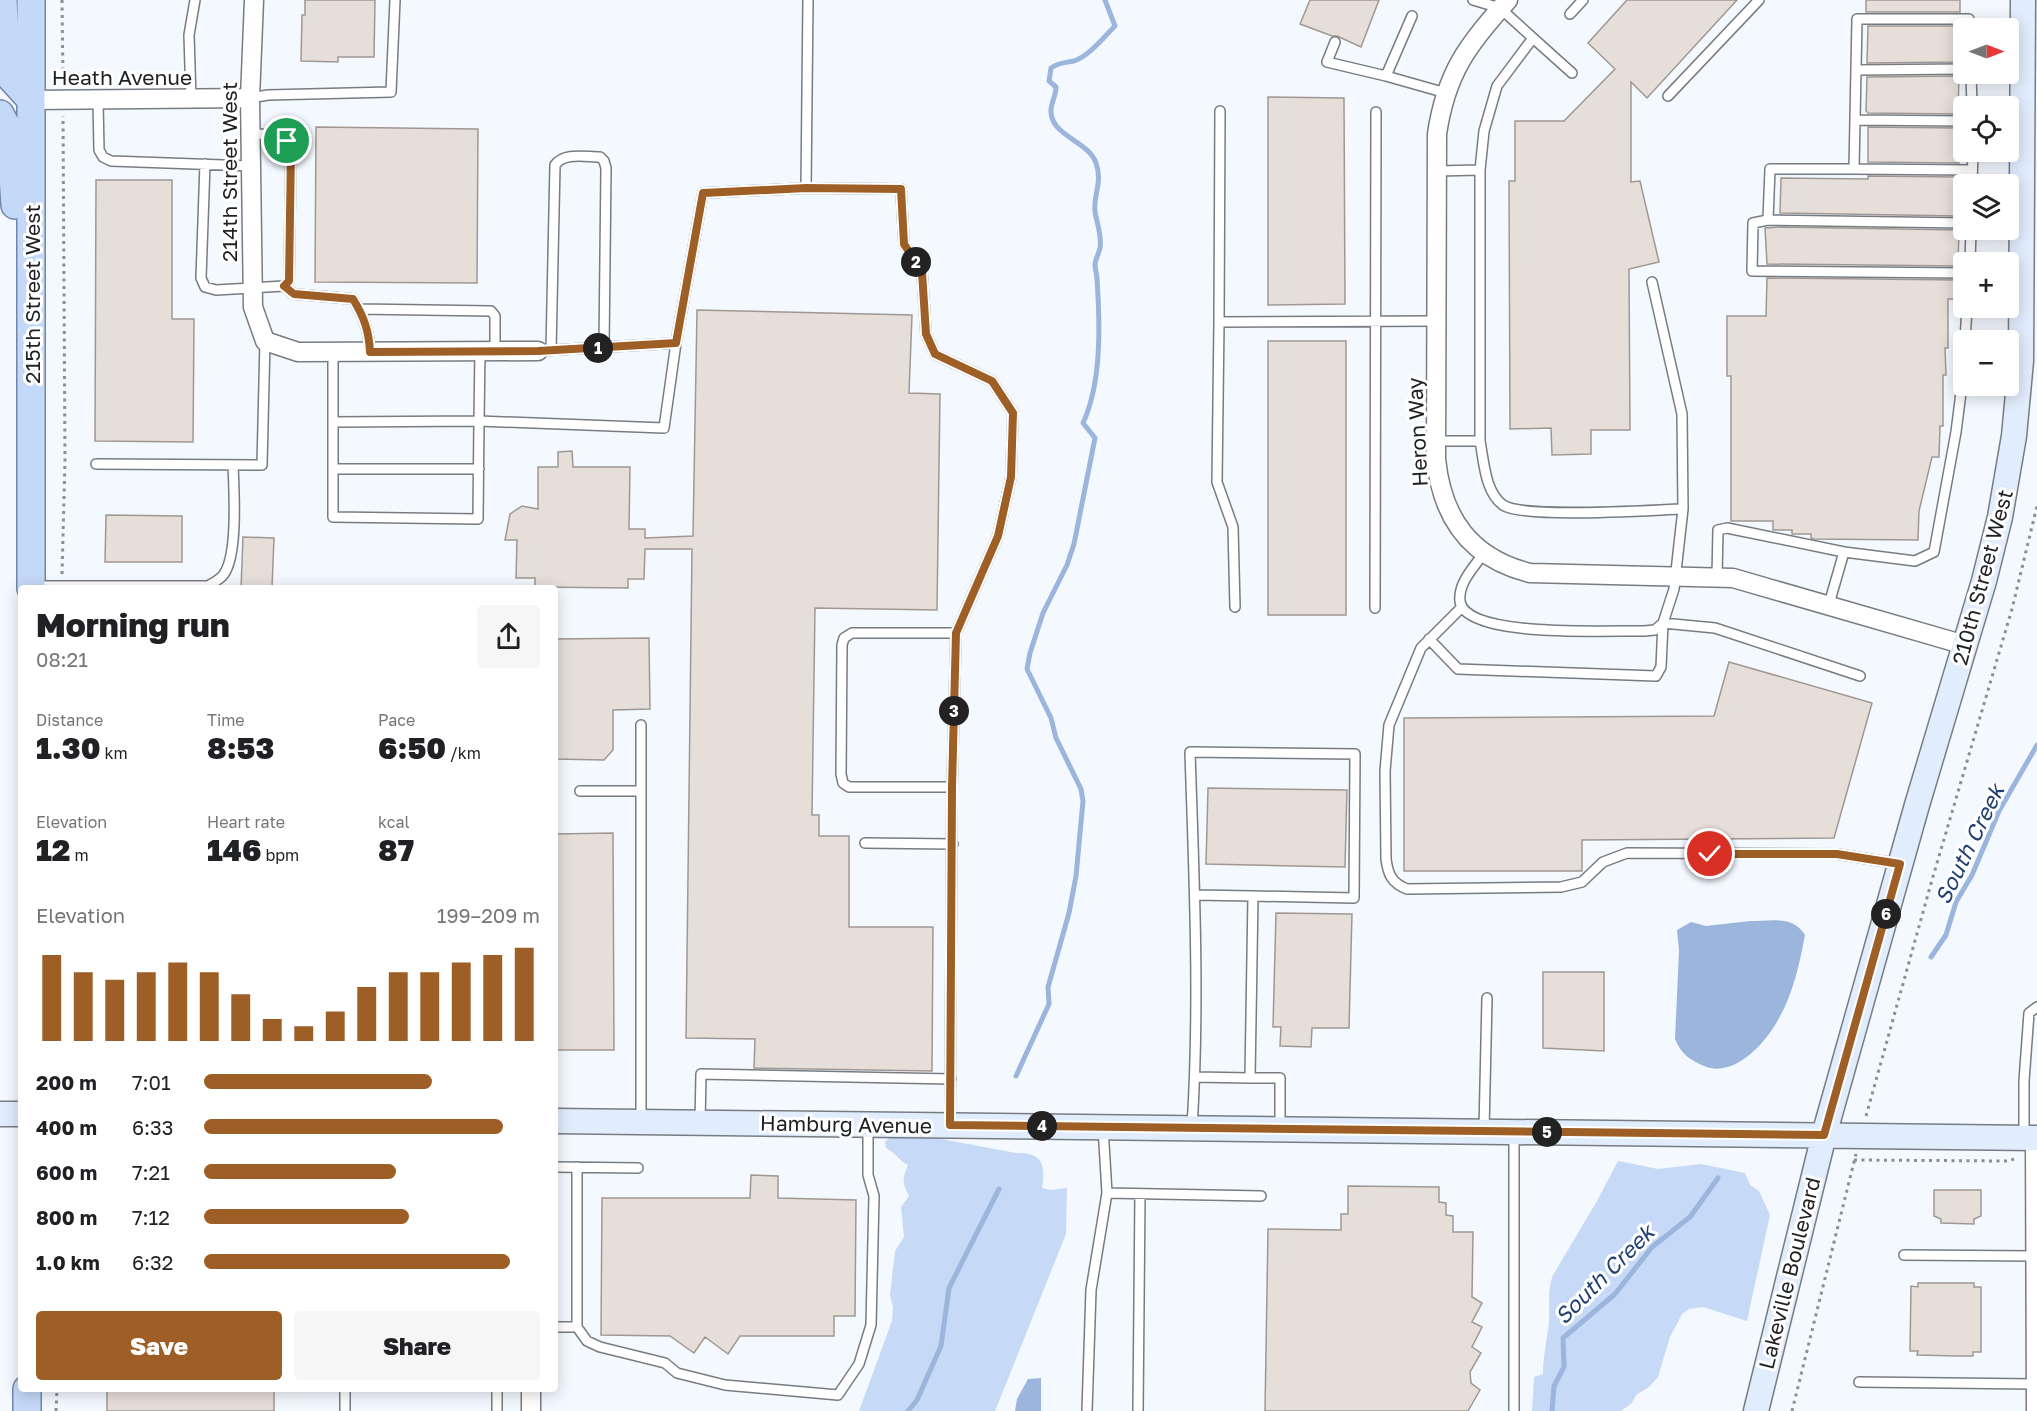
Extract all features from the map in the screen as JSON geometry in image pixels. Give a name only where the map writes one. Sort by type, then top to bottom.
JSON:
[{"type":"main road","points":[[3,0],[5,46],[10,77],[32,100]]},
{"type":"main road","name":"215th Street West","points":[[31,0],[31,585]]},
{"type":"main road","points":[[0,114],[10,133],[18,267],[32,321]]},
{"type":"main road","points":[[27,1392],[27,1411]]},
{"type":"street","name":"214th Street West","points":[[254,0],[250,98],[253,307],[265,341]]},
{"type":"street","name":"210th Street West","points":[[2017,96],[2023,0]]},
{"type":"street","name":"Heron Way","points":[[1504,4],[1466,49],[1446,93],[1437,134],[1436,441],[1438,482],[1445,504],[1462,533],[1484,553],[1508,566],[1541,575],[1675,575],[1716,576],[1747,580],[1965,645]]},
{"type":"street","name":"Heath Avenue","points":[[32,100],[250,98]]},
{"type":"street","name":"210th Street West","points":[[1824,1135],[1900,864],[1993,550],[2008,474],[2016,417],[2022,334],[2016,162]]},
{"type":"street","points":[[265,341],[298,352],[544,351]]},
{"type":"street","points":[[0,1114],[18,1114]]},
{"type":"street","name":"Hamburg Avenue","points":[[558,1121],[2032,1138]]},
{"type":"street","name":"Lakeville Boulevard","points":[[1756,1411],[1824,1135]]},
{"type":"street","points":[[2032,1138],[2036,1256],[2036,1411]]},
{"type":"street","points":[[531,1392],[531,1411]]},
{"type":"lane","points":[[191,99],[189,35],[195,0]]},
{"type":"lane","points":[[250,98],[268,95],[391,92],[395,0]]},
{"type":"lane","points":[[806,188],[808,0]]},
{"type":"lane","points":[[1473,0],[1504,4],[1533,38],[1572,74]]},
{"type":"lane","points":[[1570,14],[1583,0]]},
{"type":"lane","points":[[1668,96],[1759,0]]},
{"type":"lane","points":[[1386,76],[1412,16]]},
{"type":"lane","points":[[1854,169],[1857,19],[1953,19]]},
{"type":"lane","points":[[1533,38],[1497,86],[1484,131],[1480,170],[1480,441],[1486,475],[1495,497],[1505,506],[1532,513],[1683,509]]},
{"type":"lane","points":[[1335,42],[1327,62],[1446,93]]},
{"type":"lane","points":[[1856,70],[1953,69]]},
{"type":"lane","points":[[98,100],[99,150],[103,157],[111,161],[251,166]]},
{"type":"lane","points":[[1220,111],[1218,482],[1233,527],[1235,607]]},
{"type":"lane","points":[[1375,608],[1376,112]]},
{"type":"lane","points":[[1855,120],[1953,121]]},
{"type":"lane","points":[[205,164],[201,278],[205,287],[216,290],[284,286],[289,281],[291,151],[287,141],[280,136],[250,134]]},
{"type":"lane","points":[[604,347],[606,168],[600,157],[567,157],[559,159],[555,165],[544,351],[676,343]]},
{"type":"lane","points":[[1972,162],[1972,174]]},
{"type":"lane","points":[[1768,220],[1770,169],[1972,170]]},
{"type":"lane","points":[[1436,171],[1480,170]]},
{"type":"lane","points":[[333,422],[479,421],[664,428],[676,343],[703,193],[806,188],[901,189],[904,244],[922,272],[926,334],[935,354],[992,381],[1013,413],[1011,477],[998,536],[956,633],[952,787],[950,1125]]},
{"type":"lane","points":[[1953,223],[1768,220],[1753,223],[1752,271],[1953,273]]},
{"type":"lane","points":[[1429,639],[1458,669],[1656,676],[1661,667],[1663,623],[1671,602],[1683,509],[1682,414],[1652,282]]},
{"type":"lane","points":[[284,286],[294,294],[353,299],[369,333],[370,352]]},
{"type":"lane","points":[[333,352],[333,517],[478,519],[479,421],[495,316],[491,311],[359,309]]},
{"type":"lane","points":[[1219,322],[1436,321]]},
{"type":"lane","points":[[96,464],[262,465],[265,341]]},
{"type":"lane","points":[[1716,576],[1718,530],[1727,528],[1844,552],[1916,561],[1934,552],[1961,396]]},
{"type":"lane","points":[[1436,441],[1480,441]]},
{"type":"lane","points":[[209,585],[224,574],[231,551],[236,510],[233,465]]},
{"type":"lane","points":[[333,469],[479,470]]},
{"type":"lane","points":[[1829,604],[1844,552]]},
{"type":"lane","points":[[1484,553],[1461,586],[1462,608],[1468,614],[1493,624],[1520,629],[1644,631],[1655,630],[1663,623],[1714,628],[1860,676]]},
{"type":"lane","points":[[1462,608],[1421,648],[1389,725],[1385,771],[1386,859],[1388,873],[1396,885],[1407,889],[1561,886],[1582,882],[1603,862],[1627,853],[1837,854],[1900,864]]},
{"type":"lane","points":[[952,787],[849,787],[843,783],[841,774],[842,645],[844,638],[852,633],[956,633]]},
{"type":"lane","points":[[641,725],[641,1122]]},
{"type":"lane","points":[[1192,1127],[1195,1077],[1195,895],[1190,753],[1355,754],[1354,898],[1195,895]]},
{"type":"lane","points":[[580,791],[641,791]]},
{"type":"lane","points":[[865,843],[952,844]]},
{"type":"lane","points":[[1250,1078],[1253,896]]},
{"type":"lane","points":[[1484,1130],[1487,998]]},
{"type":"lane","points":[[2032,1138],[2024,1081],[2029,1013],[2037,1007]]},
{"type":"lane","points":[[700,1123],[701,1074],[951,1079]]},
{"type":"lane","points":[[1195,1077],[1280,1078],[1280,1128]]},
{"type":"lane","points":[[577,1167],[577,1327],[587,1341],[600,1347],[665,1363],[677,1373],[725,1385],[838,1395],[859,1364],[871,1325],[874,1196],[868,1175],[868,1125]]},
{"type":"lane","points":[[1087,1411],[1091,1290],[1107,1193],[1103,1126]]},
{"type":"lane","points":[[1514,1131],[1514,1411]]},
{"type":"lane","points":[[558,1167],[638,1168]]},
{"type":"lane","points":[[1107,1193],[1261,1196]]},
{"type":"lane","points":[[1138,1411],[1140,1194]]},
{"type":"lane","points":[[1904,1255],[2036,1256]]},
{"type":"lane","points":[[558,1327],[577,1327]]},
{"type":"lane","points":[[1859,1382],[2036,1384]]},
{"type":"lane","points":[[345,1392],[345,1411]]},
{"type":"lane","points":[[497,1392],[497,1411]]},
{"type":"path","points":[[61,585],[65,461],[62,0]]},
{"type":"path","points":[[1792,1411],[1854,1160],[1929,891],[2012,609],[2037,506]]},
{"type":"path","points":[[1854,1160],[2008,1161]]},
{"type":"path","points":[[56,1411],[57,1392]]},
{"type":"shaded area","points":[[1781,920],[1794,924],[1805,935],[1792,988],[1774,1027],[1748,1056],[1727,1067],[1715,1069],[1704,1066],[1686,1056],[1675,1039],[1679,951],[1677,930],[1691,922],[1706,926]]},
{"type":"shaded area","points":[[890,1137],[936,1138],[1032,1155],[1037,1157],[1042,1166],[1042,1188],[1051,1190],[1067,1188],[1066,1234],[995,1411],[859,1411],[892,1321],[893,1307],[890,1295],[895,1251],[904,1237],[901,1207],[909,1196],[904,1181],[908,1165],[886,1148],[885,1142]]},
{"type":"shaded area","points":[[1618,1161],[1658,1169],[1701,1164],[1745,1173],[1750,1185],[1759,1191],[1770,1215],[1747,1321],[1703,1307],[1689,1309],[1682,1314],[1670,1337],[1658,1377],[1621,1411],[1532,1411],[1534,1377],[1543,1374],[1549,1322],[1549,1292],[1553,1275]]},
{"type":"shaded area","points":[[1041,1378],[1041,1411],[1015,1411],[1017,1399],[1028,1379]]},
{"type":"building","points":[[305,0],[375,0],[374,57],[338,57],[338,62],[301,61],[302,15],[305,15]]},
{"type":"building","points":[[1310,0],[1379,0],[1361,47],[1337,36],[1300,24]]},
{"type":"building","points":[[1627,0],[1737,0],[1647,98],[1631,82],[1631,182],[1640,181],[1659,262],[1629,269],[1630,430],[1591,430],[1591,454],[1552,455],[1551,428],[1510,429],[1509,181],[1515,181],[1515,121],[1564,121],[1615,69],[1588,43]]},
{"type":"building","points":[[1866,0],[1960,0],[1960,12],[1866,12]]},
{"type":"building","points":[[1868,26],[1953,26],[1953,62],[1867,63]]},
{"type":"building","points":[[1953,76],[1953,84],[1959,84],[1958,96],[1953,96],[1953,114],[1868,113],[1866,111],[1867,77]]},
{"type":"building","points":[[1268,97],[1344,98],[1345,304],[1268,305]]},
{"type":"building","points":[[316,127],[478,129],[477,283],[315,282]]},
{"type":"building","points":[[1868,127],[1953,128],[1953,162],[1959,163],[1868,162]]},
{"type":"building","points":[[1868,176],[1953,177],[1953,216],[1780,213],[1781,178],[1868,179]]},
{"type":"building","points":[[96,180],[172,180],[172,319],[194,319],[193,442],[95,441]]},
{"type":"building","points":[[1765,228],[1953,230],[1953,240],[1959,240],[1958,252],[1953,252],[1953,266],[1767,264]]},
{"type":"building","points":[[1767,278],[1953,280],[1953,299],[1948,299],[1948,348],[1945,348],[1946,375],[1943,375],[1943,426],[1940,426],[1939,457],[1932,457],[1919,511],[1918,540],[1814,539],[1811,538],[1811,534],[1792,534],[1792,530],[1773,530],[1773,521],[1731,521],[1731,376],[1727,376],[1727,316],[1766,316]]},
{"type":"building","points":[[697,310],[912,315],[909,393],[940,394],[937,610],[815,608],[812,815],[819,815],[819,836],[849,836],[849,927],[933,927],[932,1071],[754,1068],[755,1039],[686,1038],[692,549],[645,549],[644,579],[628,579],[628,588],[558,587],[558,585],[535,585],[535,578],[516,578],[517,540],[505,540],[510,514],[522,506],[538,509],[538,467],[558,467],[558,452],[572,451],[573,467],[630,467],[629,529],[645,529],[645,538],[693,536]]},
{"type":"building","points":[[1268,341],[1346,341],[1346,615],[1268,615]]},
{"type":"building","points":[[106,515],[182,516],[182,562],[105,562]]},
{"type":"building","points":[[243,537],[274,538],[272,585],[241,585]]},
{"type":"building","points":[[649,638],[650,709],[613,710],[613,750],[604,760],[558,759],[558,639]]},
{"type":"building","points":[[1729,662],[1872,703],[1834,838],[1582,840],[1582,871],[1404,871],[1404,718],[1714,716]]},
{"type":"building","points":[[1208,788],[1347,790],[1345,867],[1206,864]]},
{"type":"building","points":[[613,833],[614,1050],[558,1050],[558,834]]},
{"type":"building","points":[[1276,913],[1352,914],[1349,1028],[1312,1028],[1311,1047],[1280,1046],[1281,1027],[1273,1027]]},
{"type":"building","points":[[1543,972],[1604,972],[1604,1051],[1543,1048]]},
{"type":"building","points":[[751,1175],[778,1176],[778,1198],[856,1200],[855,1316],[834,1316],[834,1336],[740,1336],[728,1354],[705,1337],[694,1353],[670,1336],[601,1335],[602,1198],[750,1198]]},
{"type":"building","points":[[1348,1186],[1439,1187],[1439,1202],[1446,1203],[1446,1215],[1453,1216],[1453,1232],[1473,1232],[1472,1297],[1482,1303],[1472,1322],[1482,1327],[1472,1347],[1481,1353],[1470,1372],[1471,1383],[1480,1390],[1468,1411],[1265,1411],[1268,1229],[1341,1230],[1341,1214],[1348,1214]]},
{"type":"building","points":[[1934,1190],[1981,1190],[1981,1216],[1974,1219],[1974,1224],[1941,1223],[1941,1219],[1934,1216]]},
{"type":"building","points":[[1918,1283],[1974,1283],[1974,1287],[1981,1287],[1981,1352],[1973,1352],[1973,1356],[1957,1356],[1917,1355],[1918,1351],[1910,1351],[1911,1286],[1918,1287]]},
{"type":"building","points":[[107,1392],[274,1392],[274,1411],[107,1411]]},
{"type":"waterway","points":[[1016,1076],[1049,1004],[1048,987],[1069,913],[1076,876],[1083,801],[1081,789],[1056,738],[1051,718],[1027,669],[1043,613],[1067,565],[1074,544],[1095,438],[1083,423],[1094,389],[1099,333],[1095,265],[1100,248],[1100,234],[1095,212],[1098,170],[1092,155],[1056,126],[1051,109],[1056,87],[1049,81],[1051,68],[1080,59],[1115,26],[1105,0]]},
{"type":"waterway","name":"South Creek","points":[[1931,957],[1946,935],[1956,902],[1972,875],[1999,811],[2037,745]]},
{"type":"waterway","name":"South Creek","points":[[1552,1411],[1554,1386],[1564,1367],[1563,1338],[1615,1294],[1652,1247],[1690,1217],[1718,1178]]},
{"type":"waterway","points":[[908,1411],[917,1400],[941,1346],[949,1288],[999,1189]]},
{"type":"route","points":[[287,141],[291,151],[289,281],[284,286],[294,294],[353,299],[364,317],[369,333],[370,352],[538,351],[676,343],[703,193],[806,188],[901,189],[904,244],[922,272],[926,334],[935,354],[992,381],[1013,413],[1011,477],[998,536],[956,633],[952,787],[950,1125],[1824,1135],[1900,864],[1837,854],[1710,854]]}]
